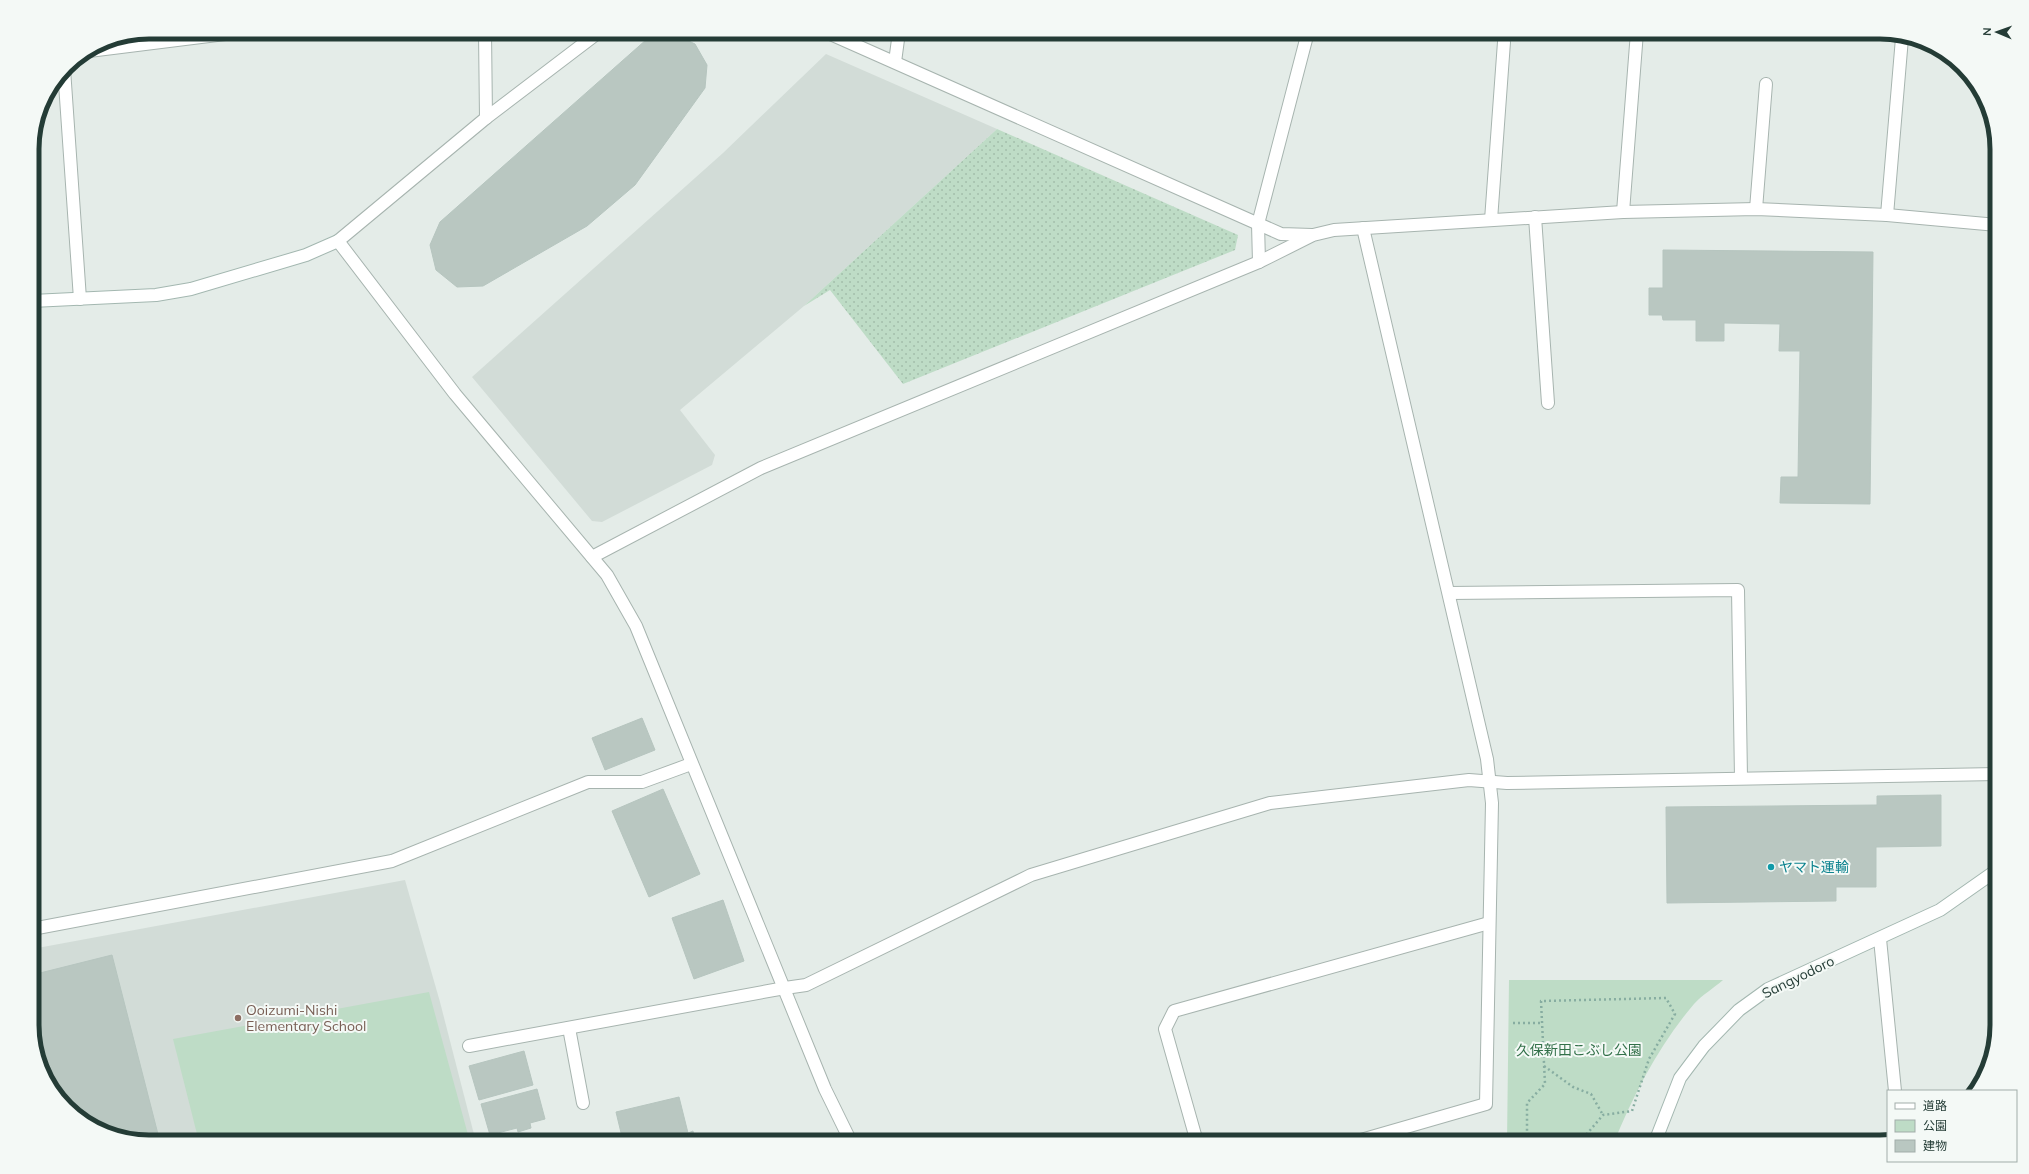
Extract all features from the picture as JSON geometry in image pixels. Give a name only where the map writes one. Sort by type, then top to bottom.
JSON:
[{"type":"street","points":[[101,49],[185,39]]},
{"type":"street","points":[[485,39],[486,118]]},
{"type":"street","points":[[39,301],[156,295],[191,289],[306,255],[338,241],[486,118],[590,39]]},
{"type":"street","points":[[842,39],[1281,234],[1313,235]]},
{"type":"street","points":[[895,62],[898,39]]},
{"type":"street","points":[[1259,262],[1258,224],[1306,39]]},
{"type":"street","points":[[1623,212],[1636,39]]},
{"type":"street","points":[[1887,215],[1902,41]]},
{"type":"street","points":[[1491,220],[1504,42]]},
{"type":"street","points":[[65,78],[80,299]]},
{"type":"street","points":[[1756,209],[1766,84]]},
{"type":"street","points":[[592,557],[761,468],[1259,262],[1313,235],[1334,230],[1623,212],[1756,209],[1887,215],[1990,224]]},
{"type":"street","points":[[1535,217],[1548,403]]},
{"type":"street","points":[[1363,228],[1487,759],[1492,803],[1486,1104],[1378,1135]]},
{"type":"street","points":[[338,241],[455,394],[607,575],[636,626],[825,1089],[848,1135]]},
{"type":"street","points":[[1448,593],[1738,590],[1741,778]]},
{"type":"street","points":[[39,928],[392,861],[588,782],[642,782],[692,764]]},
{"type":"street","points":[[470,1046],[806,985],[1031,875],[1270,803],[1469,780],[1490,782],[1990,774]]},
{"type":"street","name":"Sangyodoro","points":[[1658,1135],[1680,1078],[1704,1046],[1739,1010],[1768,989],[1880,939],[1940,910],[1990,875]]},
{"type":"street","points":[[1195,1135],[1165,1029],[1174,1011],[1489,923]]},
{"type":"street","points":[[1880,939],[1895,1090]]},
{"type":"street","points":[[569,1028],[583,1103]]},
{"type":"path","points":[[1529,1135],[1527,1133],[1527,1103],[1545,1084],[1541,1001],[1666,998],[1675,1014],[1649,1058],[1632,1111],[1603,1115],[1586,1135]]},
{"type":"path","points":[[1544,1066],[1573,1087],[1591,1094],[1603,1115]]},
{"type":"shaded area","points":[[826,54],[997,129],[804,306],[680,410],[715,455],[712,465],[602,522],[592,521],[472,377],[723,153]]},
{"type":"shaded area","name":"Ooizumi-Nishi Elementary School","points":[[405,880],[440,1002],[474,1135],[149,1135],[134,1134],[107,1127],[82,1112],[66,1098],[50,1074],[45,1061],[39,1033],[39,948]]},
{"type":"green space","points":[[997,129],[1238,235],[1235,250],[903,384],[830,290],[804,306]]},
{"type":"green space","name":"久保新田こぶし公園","points":[[1509,980],[1723,980],[1694,1004],[1659,1052],[1639,1087],[1617,1135],[1507,1135]]},
{"type":"green space","points":[[429,992],[468,1135],[197,1135],[173,1039]]},
{"type":"building","points":[[647,39],[685,39],[695,44],[707,65],[705,88],[635,185],[587,226],[483,286],[457,287],[436,270],[430,245],[440,222]]},
{"type":"building","points":[[1663,250],[1873,252],[1870,504],[1780,503],[1781,477],[1798,477],[1800,351],[1779,351],[1780,324],[1724,323],[1724,341],[1696,341],[1696,320],[1663,320],[1662,315],[1649,315],[1649,288],[1663,288]]},
{"type":"building","points":[[642,718],[655,750],[605,770],[592,738]]},
{"type":"building","points":[[663,789],[700,874],[649,897],[612,811]]},
{"type":"building","name":"ヤマト運輸","points":[[1941,795],[1941,846],[1876,847],[1876,887],[1836,887],[1836,901],[1667,903],[1666,807],[1877,805],[1877,796]]},
{"type":"building","points":[[723,900],[744,961],[694,979],[672,918]]},
{"type":"building","points":[[112,955],[158,1135],[134,1134],[107,1127],[87,1115],[85,1110],[81,1111],[71,1103],[57,1086],[50,1074],[41,1047],[39,1033],[39,973]]},
{"type":"building","points":[[524,1051],[533,1085],[479,1100],[469,1066]]},
{"type":"building","points":[[537,1089],[545,1119],[530,1123],[531,1128],[518,1132],[517,1128],[490,1135],[481,1104]]},
{"type":"building","points":[[679,1097],[688,1133],[693,1131],[694,1135],[622,1135],[616,1112]]},
{"type":"place","name":"ヤマト運輸","points":[[1771,867]]},
{"type":"place","name":"Ooizumi-Nishi Elementary School","points":[[238,1018]]}]
